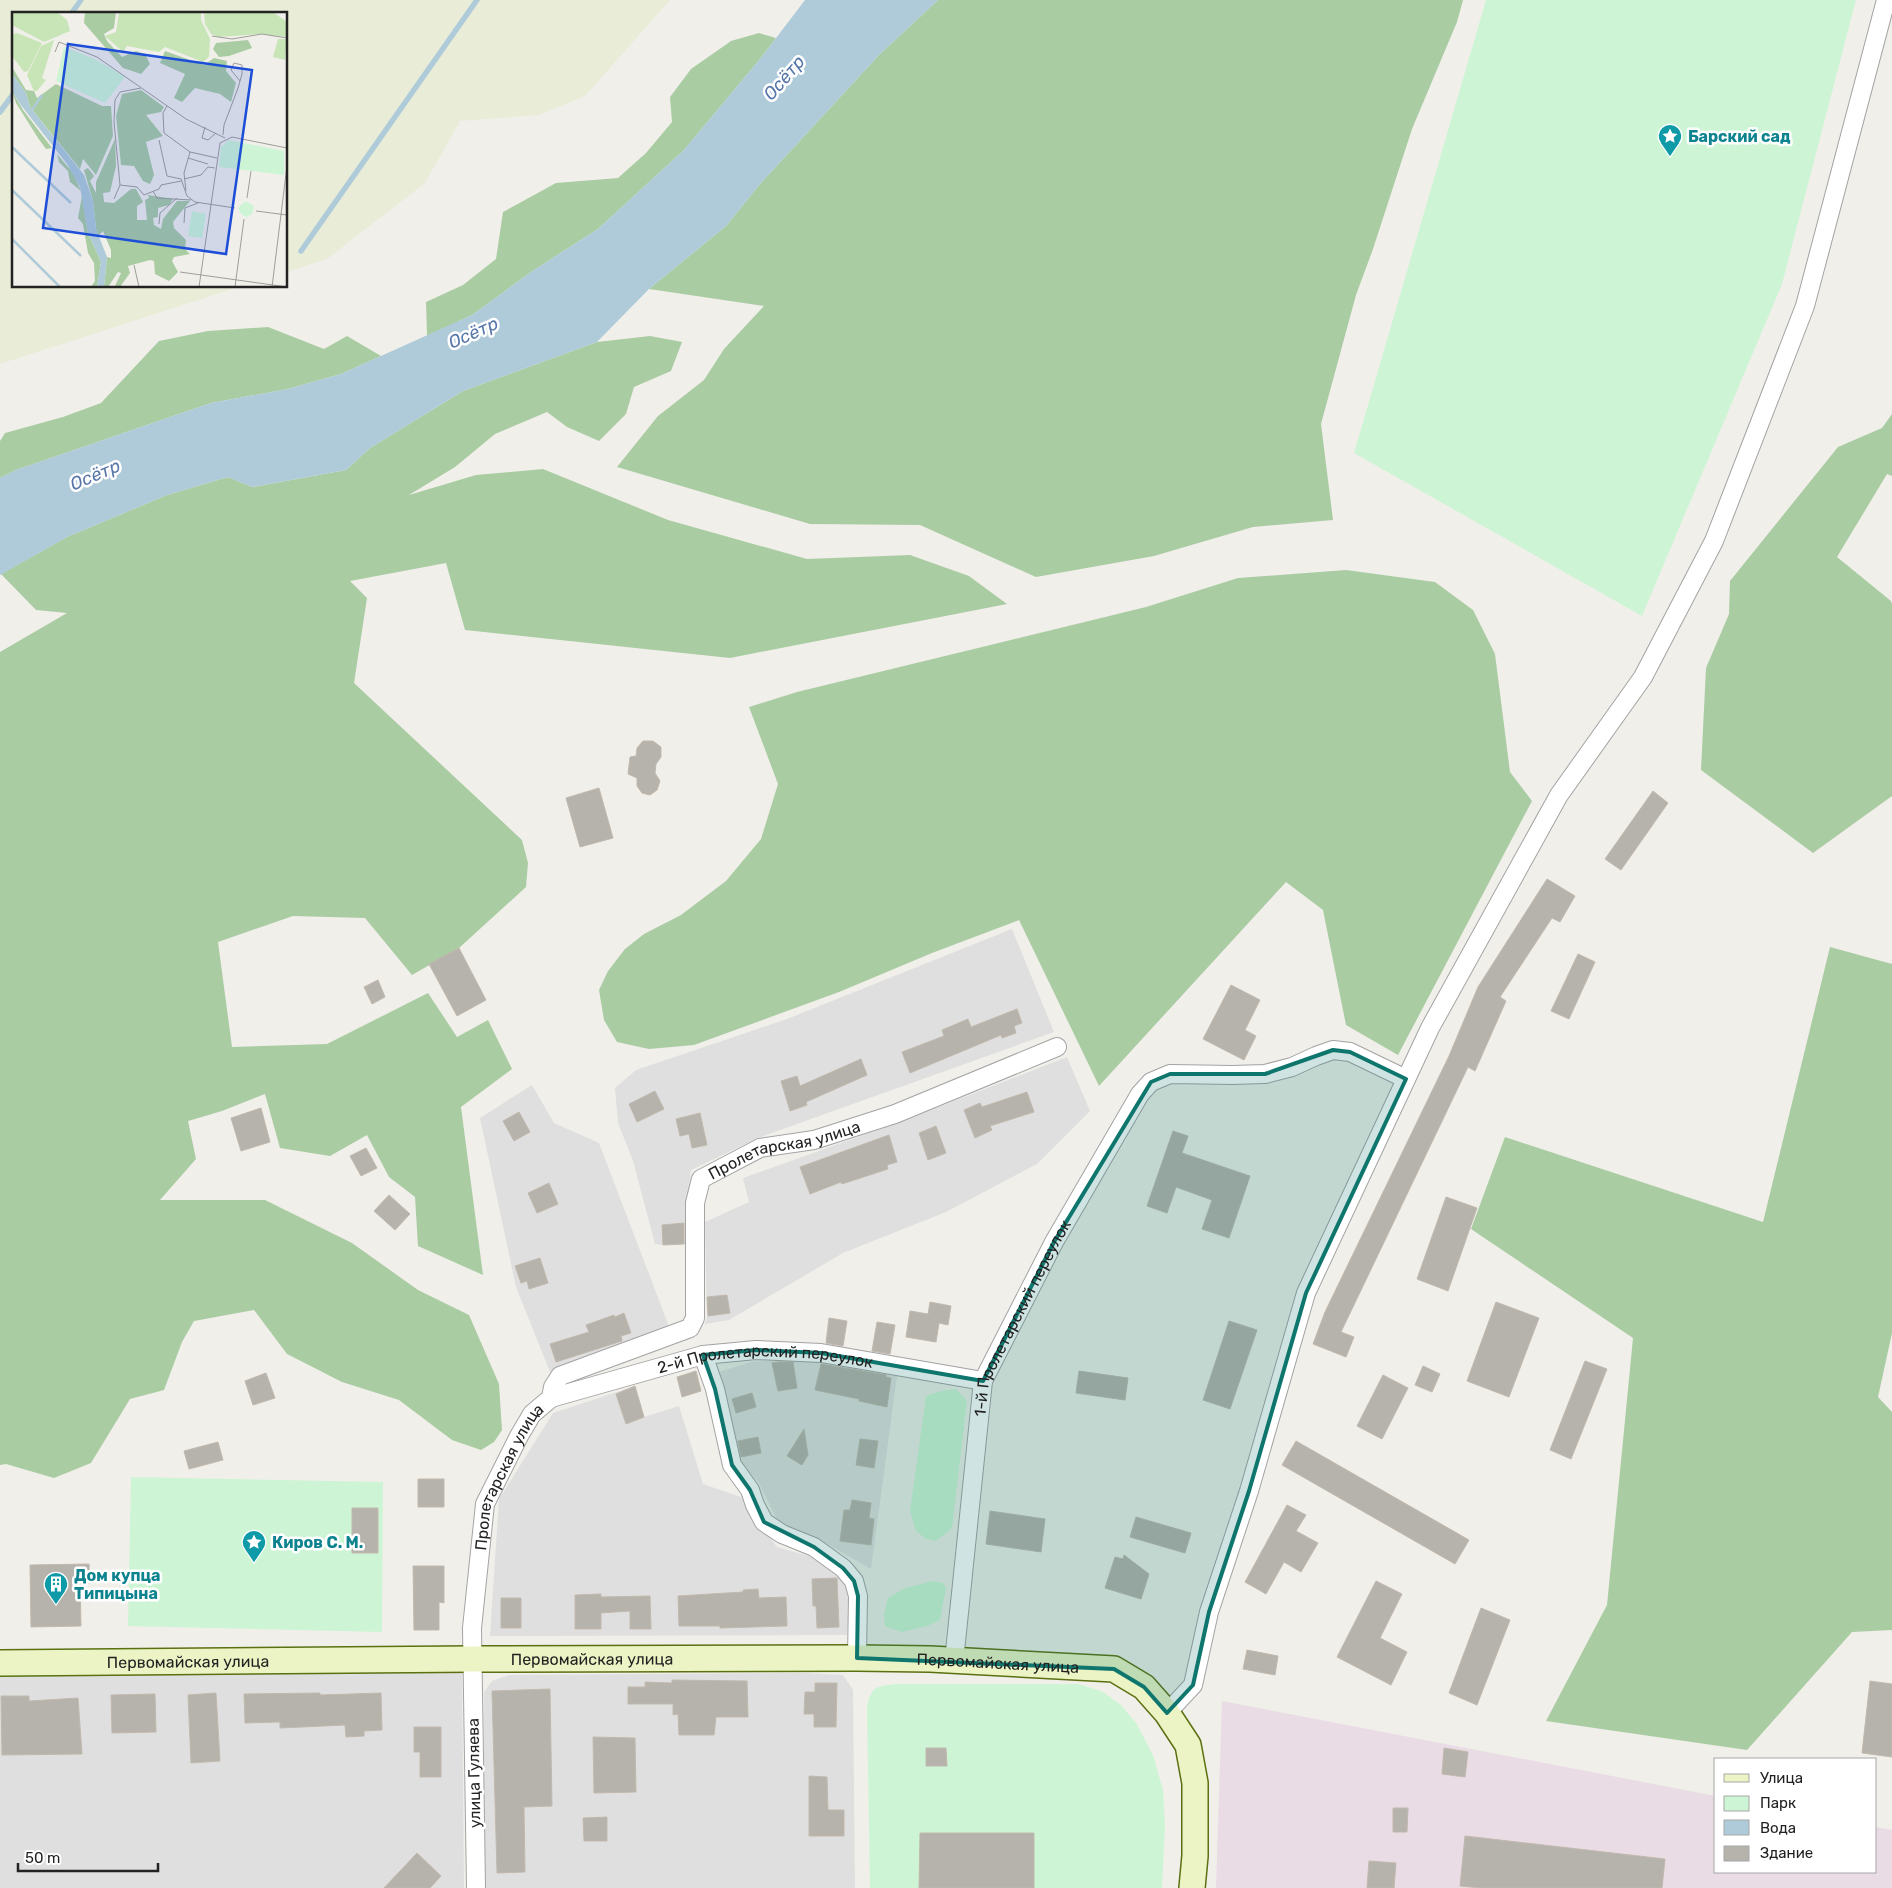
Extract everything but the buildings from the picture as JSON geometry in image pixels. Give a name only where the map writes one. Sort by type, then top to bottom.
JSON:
[{"type":"main road","name":"Первомайская улица","points":[[0,1663],[857,1658],[1114,1669],[1144,1687],[1167,1713],[1188,1745],[1195,1783],[1195,1856],[1192,1888]]},
{"type":"street","points":[[1167,1713],[1193,1685],[1209,1612],[1249,1492],[1306,1293],[1430,1028],[1559,795],[1643,677],[1714,541],[1805,306],[1886,0]]},
{"type":"street","name":"Пролетарская улица","points":[[472,1659],[472,1628],[485,1504],[519,1436],[532,1414],[551,1398],[553,1387],[560,1376],[690,1328],[695,1318],[695,1203],[701,1179],[760,1148],[814,1140],[895,1114],[1057,1047]]},
{"type":"street","name":"1-й Пролетарский переулок","points":[[954,1661],[983,1381],[1054,1242],[1140,1094],[1151,1082],[1170,1074],[1232,1076],[1265,1074],[1292,1067],[1333,1050],[1350,1052],[1406,1079]]},
{"type":"street","name":"2-й Пролетарский переулок","points":[[551,1398],[703,1355],[756,1350],[821,1353],[983,1381]]},
{"type":"street","points":[[703,1355],[715,1389],[732,1465],[750,1490],[764,1522],[782,1534],[814,1547],[844,1568],[854,1582],[858,1596],[857,1658]]},
{"type":"street","name":"улица Гуляева","points":[[472,1659],[476,1888]]},
{"type":"highlighted area","points":[[1333,1050],[1350,1052],[1406,1079],[1306,1293],[1249,1491],[1209,1612],[1193,1685],[1167,1713],[1144,1687],[1114,1669],[857,1658],[858,1596],[854,1581],[843,1568],[814,1547],[764,1522],[750,1490],[732,1465],[715,1389],[703,1355],[756,1350],[821,1353],[983,1381],[1054,1242],[1151,1082],[1170,1074],[1265,1074]]},
{"type":"shaded area","points":[[1012,929],[1054,1032],[758,1138],[691,1170],[685,1223],[687,1244],[655,1244],[633,1161],[618,1123],[615,1088],[636,1070],[787,1019]]},
{"type":"shaded area","points":[[1067,1057],[1090,1111],[1037,1164],[946,1212],[843,1253],[729,1320],[705,1324],[707,1316],[705,1222],[749,1202],[743,1178],[908,1119]]},
{"type":"shaded area","points":[[532,1085],[554,1123],[599,1143],[670,1329],[550,1372],[516,1287],[480,1118]]},
{"type":"shaded area","points":[[806,1358],[897,1376],[871,1569],[822,1541],[778,1522],[759,1483],[737,1458],[719,1372],[751,1362]]},
{"type":"shaded area","points":[[635,1386],[644,1417],[679,1406],[703,1484],[741,1497],[777,1547],[816,1558],[851,1588],[847,1635],[490,1636],[499,1499],[553,1413]]},
{"type":"shaded area","points":[[462,1672],[464,1888],[0,1888],[0,1675]]},
{"type":"shaded area","points":[[804,1673],[843,1675],[853,1690],[855,1888],[484,1888],[484,1692],[492,1681],[509,1675]]},
{"type":"shaded area","points":[[1222,1701],[1714,1796],[1714,1873],[1877,1873],[1877,1827],[1892,1830],[1892,1888],[1216,1888]]},
{"type":"green space","points":[[0,0],[670,0],[585,96],[539,115],[460,121],[425,183],[327,259],[288,271],[288,12],[12,12],[12,288],[236,288],[0,364]]},
{"type":"green space","points":[[938,0],[1463,0],[1457,22],[1412,129],[1356,295],[1321,424],[1333,520],[1253,527],[1154,556],[1036,577],[920,525],[810,524],[617,467],[658,416],[704,380],[724,349],[764,306],[649,289],[726,226],[760,184],[879,55]]},
{"type":"green space","points":[[1486,0],[1856,0],[1782,284],[1642,616],[1354,453]]},
{"type":"green space","points":[[759,33],[776,38],[684,150],[598,229],[534,270],[472,315],[427,336],[426,302],[463,285],[496,259],[503,212],[556,183],[618,178],[646,153],[672,122],[670,97],[691,69],[731,41]]},
{"type":"green space","points":[[268,327],[324,349],[347,336],[381,356],[341,374],[288,389],[211,403],[16,470],[0,478],[0,441],[5,433],[63,417],[101,403],[159,341],[208,331]]},
{"type":"green space","points":[[650,336],[682,342],[671,371],[634,387],[626,414],[599,441],[567,427],[547,412],[495,434],[455,467],[409,495],[476,475],[543,469],[668,520],[807,559],[910,555],[969,576],[1007,604],[730,658],[465,630],[446,563],[350,581],[367,598],[354,683],[522,840],[528,863],[526,887],[459,948],[412,975],[365,918],[293,916],[218,942],[232,1047],[327,1044],[428,993],[457,1037],[488,1020],[512,1069],[461,1107],[483,1275],[418,1246],[415,1197],[389,1177],[367,1135],[330,1156],[280,1148],[265,1094],[222,1111],[188,1121],[196,1159],[160,1200],[265,1200],[352,1243],[418,1290],[469,1315],[499,1384],[502,1430],[494,1442],[481,1450],[452,1440],[399,1400],[342,1382],[287,1354],[254,1310],[194,1321],[182,1342],[164,1390],[130,1399],[91,1463],[54,1478],[6,1464],[0,1465],[0,652],[67,613],[36,610],[1,574],[67,537],[167,495],[228,477],[252,487],[346,470],[370,448],[463,391],[597,342]]},
{"type":"green space","points":[[1892,414],[1892,476],[1887,474],[1837,557],[1891,601],[1892,604],[1892,796],[1813,853],[1701,770],[1706,668],[1729,614],[1730,581],[1838,447],[1882,428]]},
{"type":"green space","points":[[1346,570],[1435,582],[1473,610],[1495,654],[1510,772],[1532,801],[1398,1055],[1346,1025],[1323,910],[1286,882],[1099,1086],[1019,920],[932,953],[839,992],[694,1045],[649,1049],[617,1042],[604,1020],[599,990],[608,971],[625,949],[644,934],[681,915],[726,881],[761,839],[778,784],[749,707],[797,692],[1146,607],[1238,578]]},
{"type":"green space","points":[[1830,947],[1892,964],[1892,1333],[1878,1397],[1892,1412],[1892,1630],[1852,1632],[1747,1750],[1546,1721],[1607,1605],[1633,1338],[1471,1229],[1505,1137],[1763,1222]]},
{"type":"green space","points":[[956,1389],[967,1401],[952,1528],[936,1541],[926,1539],[916,1531],[910,1511],[926,1396]]},
{"type":"green space","points":[[131,1477],[383,1482],[382,1632],[128,1626]]},
{"type":"green space","points":[[933,1581],[943,1583],[946,1588],[940,1620],[927,1626],[901,1632],[885,1626],[884,1614],[888,1598],[905,1588]]},
{"type":"green space","points":[[899,1684],[1079,1684],[1103,1692],[1120,1704],[1136,1723],[1153,1755],[1163,1790],[1165,1826],[1162,1888],[870,1888],[868,1701],[876,1688]]},
{"type":"water","name":"Осётр","points":[[805,0],[938,0],[879,55],[760,184],[726,226],[649,289],[597,342],[463,391],[370,448],[346,470],[252,487],[228,477],[167,495],[67,537],[0,575],[0,478],[16,470],[211,403],[288,389],[341,374],[472,315],[534,270],[598,229],[684,150],[760,59]]},
{"type":"waterway","points":[[72,12],[81,0]]},
{"type":"waterway","points":[[301,251],[477,0]]},
{"type":"waterway","points":[[0,112],[12,96]]},
{"type":"place","name":"Барский сад","points":[[1670,157]]},
{"type":"place","name":"Киров С. М.","points":[[254,1563]]},
{"type":"place","name":"Дом купца Типицына","points":[[56,1605]]}]
